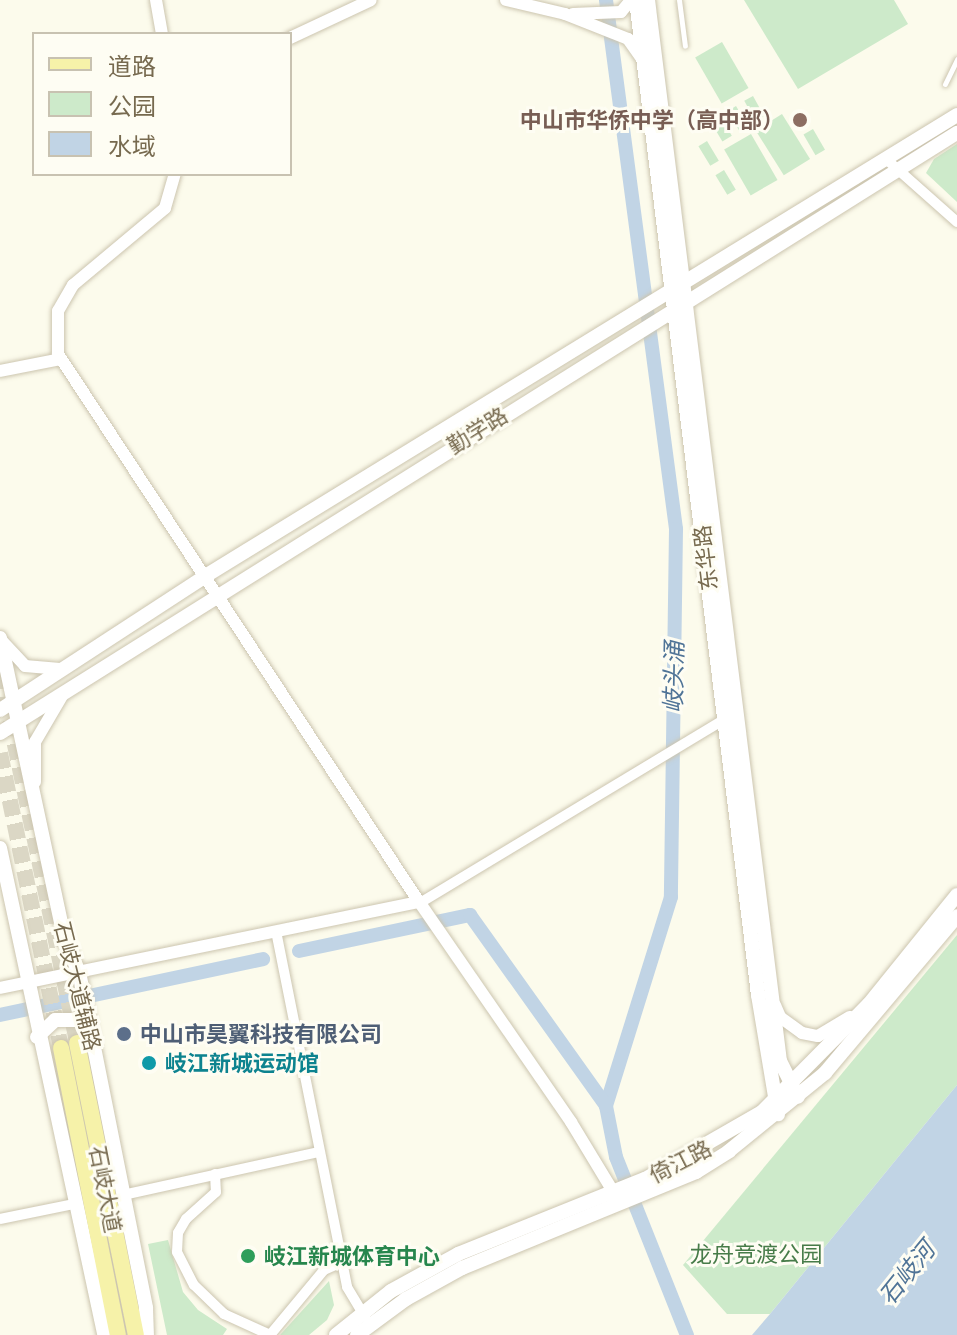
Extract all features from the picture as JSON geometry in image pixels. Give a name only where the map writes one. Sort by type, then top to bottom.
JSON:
[{"type":"main road","name":"东华路","points":[[634,0],[679,297],[780,1061],[794,1092]]},
{"type":"main road","name":"东华路","points":[[648,0],[725,719],[775,1109]]},
{"type":"main road","name":"勤学路","points":[[0,733],[624,337],[886,159],[957,115]]},
{"type":"main road","name":"勤学路","points":[[0,710],[207,575],[623,320],[679,297],[957,133]]},
{"type":"main road","name":"石岐大道辅路","points":[[0,638],[65,941],[79,972],[147,1335]]},
{"type":"main road","points":[[0,848],[25,983],[104,1335]]},
{"type":"main road","name":"倚江路","points":[[794,1092],[957,895]]},
{"type":"main road","name":"倚江路","points":[[336,1335],[362,1311],[458,1254],[696,1172],[775,1109],[879,1013],[957,916]]},
{"type":"main road","points":[[37,1037],[55,1020],[77,1020],[90,1026]]},
{"type":"main road","name":"石岐大道","points":[[118,1335],[69,1046],[136,1335]]},
{"type":"main road","name":"倚江路","points":[[357,1335],[462,1268],[617,1198],[775,1109]]},
{"type":"street","points":[[156,0],[162,32]]},
{"type":"street","points":[[292,37],[371,0]]},
{"type":"street","points":[[506,0],[565,14],[628,39],[643,63]]},
{"type":"street","points":[[565,14],[621,12],[634,0]]},
{"type":"street","points":[[886,159],[957,222]]},
{"type":"street","points":[[174,176],[165,208],[73,285],[58,311],[55,342],[61,359],[207,575],[448,948],[617,1198]]},
{"type":"street","points":[[0,371],[61,359]]},
{"type":"street","points":[[0,638],[25,666],[63,669]]},
{"type":"street","points":[[35,801],[35,742],[65,691]]},
{"type":"street","points":[[0,988],[420,902],[725,719]]},
{"type":"street","points":[[276,931],[347,1287],[370,1325]]},
{"type":"street","points":[[771,995],[780,1017],[802,1033],[818,1036],[869,1004]]},
{"type":"street","points":[[123,1195],[319,1152]]},
{"type":"street","points":[[215,1174],[216,1192],[186,1219],[178,1233],[177,1252],[194,1285],[224,1314],[270,1335],[324,1270],[342,1262]]},
{"type":"street","points":[[0,1219],[74,1204]]},
{"type":"lane","points":[[679,0],[685,46]]},
{"type":"lane","points":[[945,84],[957,59]]},
{"type":"green space","points":[[744,0],[894,0],[908,24],[798,89]]},
{"type":"green space","points":[[722,42],[748,88],[722,103],[695,58]]},
{"type":"green space","points":[[753,96],[764,116],[755,121],[744,101]]},
{"type":"green space","points":[[736,106],[748,126],[739,131],[727,111]]},
{"type":"green space","points":[[782,114],[810,159],[784,175],[756,130]]},
{"type":"green space","points":[[720,116],[732,136],[722,141],[711,122]]},
{"type":"green space","points":[[813,129],[825,150],[815,155],[803,134]]},
{"type":"green space","points":[[751,134],[778,180],[751,195],[724,150]]},
{"type":"green space","points":[[707,141],[719,161],[710,166],[698,146]]},
{"type":"green space","points":[[957,144],[957,202],[926,173],[934,159]]},
{"type":"green space","points":[[724,170],[736,190],[727,195],[715,175]]},
{"type":"green space","name":"龙舟竞渡公园","points":[[957,935],[957,1085],[770,1314],[727,1314],[683,1265]]},
{"type":"green space","points":[[168,1240],[183,1292],[198,1310],[227,1329],[223,1335],[167,1335],[148,1244]]},
{"type":"green space","points":[[329,1281],[334,1305],[327,1320],[309,1335],[280,1335]]},
{"type":"water","name":"石岐河","points":[[957,1085],[957,1335],[752,1335],[770,1314]]},
{"type":"waterway","name":"岐头涌","points":[[606,0],[676,529],[671,897],[606,1106],[616,1157],[687,1335]]},
{"type":"waterway","points":[[299,951],[470,915],[606,1106]]},
{"type":"waterway","points":[[0,1015],[263,959]]},
{"type":"tunnel","points":[[0,673],[77,1043]]},
{"type":"tunnel","points":[[0,753],[61,1048]]},
{"type":"place","name":"中山市华侨中学（高中部）","points":[[800,120]]},
{"type":"place","name":"中山市昊翼科技有限公司","points":[[124,1034]]},
{"type":"place","name":"岐江新城运动馆","points":[[149,1063]]},
{"type":"place","name":"岐江新城体育中心","points":[[248,1256]]}]
